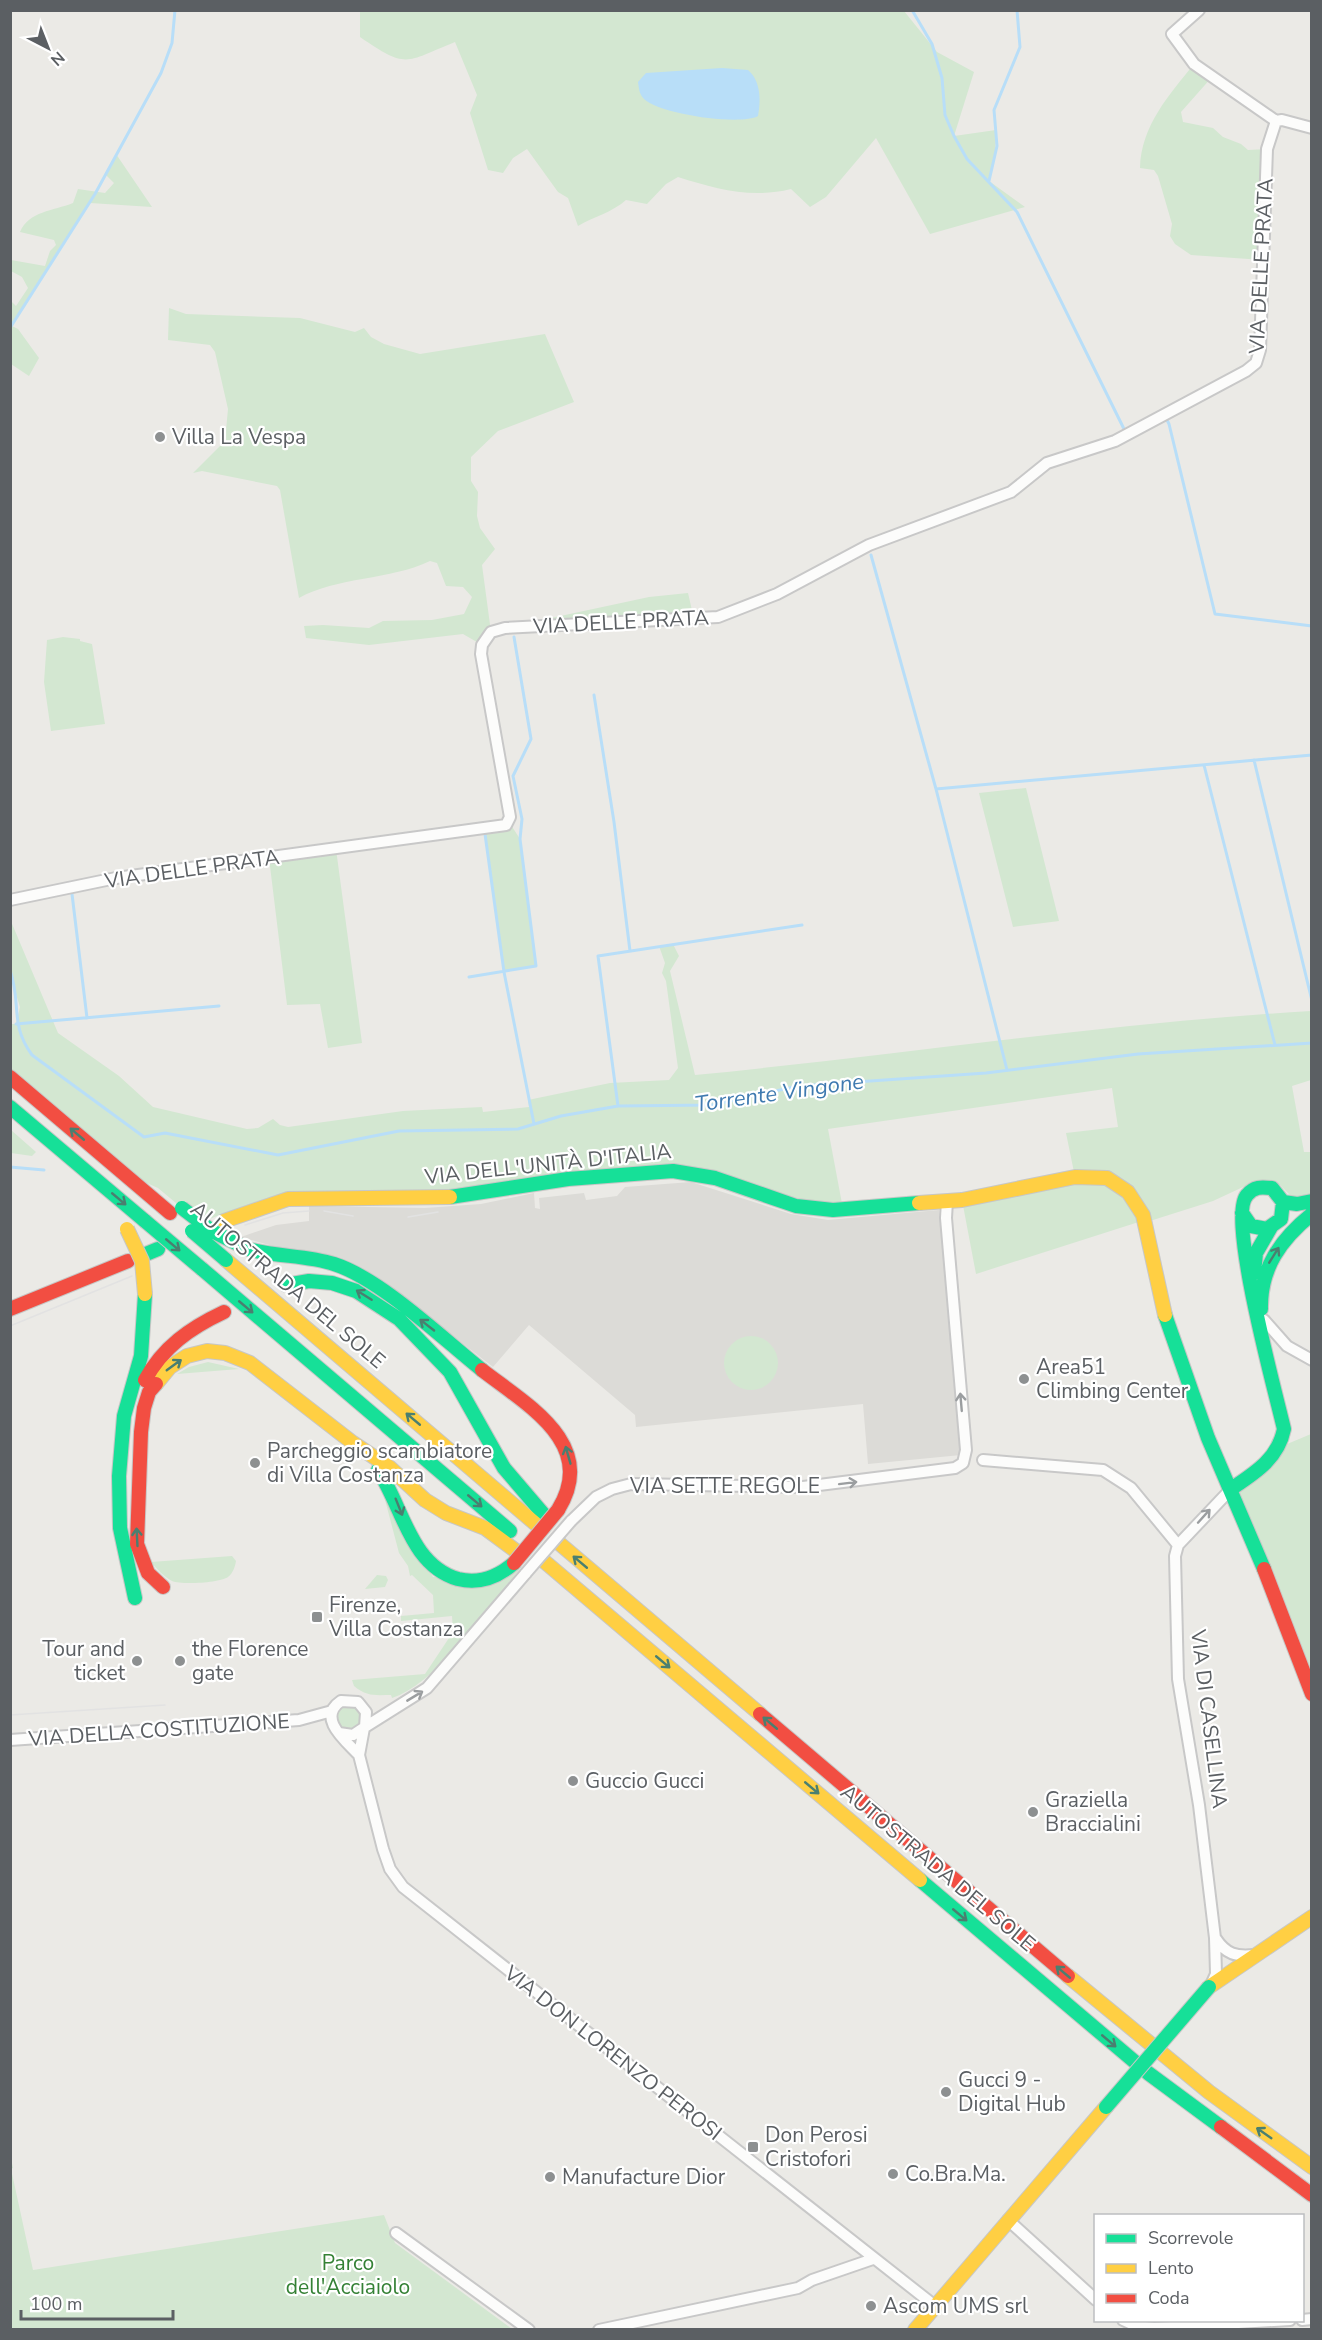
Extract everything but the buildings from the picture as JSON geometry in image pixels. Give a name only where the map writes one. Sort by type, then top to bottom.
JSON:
[{"type":"main road","points":[[10,1077],[122,1172],[158,1188],[176,1210],[212,1231],[248,1249],[267,1255],[321,1260],[355,1272],[381,1289],[545,1420],[561,1437],[571,1462],[569,1488],[499,1574],[479,1581],[449,1577],[432,1568],[414,1545],[392,1489],[353,1443]]},
{"type":"main road","points":[[10,1108],[55,1157],[105,1203],[127,1229],[142,1261],[145,1294],[141,1356],[124,1416],[120,1476],[120,1528],[135,1598]]},
{"type":"main road","name":"AUTOSTRADA DEL SOLE","points":[[10,1108],[202,1269],[518,1552]]},
{"type":"main road","name":"VIA DELL'UNITÀ D'ITALIA","points":[[224,1221],[288,1199],[451,1197],[568,1179],[663,1171],[702,1175],[774,1200],[816,1209],[947,1201]]},
{"type":"main road","points":[[947,1201],[1094,1176],[1107,1178],[1128,1192],[1145,1220],[1161,1303],[1208,1438],[1231,1489],[1311,1694]]},
{"type":"main road","points":[[1231,1489],[1271,1458],[1282,1441],[1283,1421],[1245,1265],[1242,1213],[1246,1195],[1258,1187],[1272,1188],[1283,1202],[1311,1203]]},
{"type":"main road","points":[[1272,1372],[1272,1357],[1262,1313],[1254,1259],[1259,1244],[1276,1223],[1283,1202]]},
{"type":"main road","points":[[1242,1213],[1251,1226],[1260,1229],[1276,1223],[1311,1203]]},
{"type":"main road","name":"AUTOSTRADA DEL SOLE","points":[[176,1210],[226,1260],[547,1517]]},
{"type":"main road","points":[[1262,1313],[1267,1266],[1285,1239],[1311,1214]]},
{"type":"main road","points":[[10,1309],[128,1261]]},
{"type":"main road","points":[[286,1285],[324,1281],[351,1288],[366,1295],[420,1338],[451,1373],[506,1470],[547,1517]]},
{"type":"main road","points":[[120,1476],[130,1415],[154,1365],[183,1334],[224,1312]]},
{"type":"main road","points":[[163,1587],[148,1573],[137,1544],[141,1432],[149,1392],[176,1362],[207,1351],[225,1353],[241,1359],[353,1443],[389,1467],[434,1507],[485,1528],[518,1552]]},
{"type":"main road","name":"AUTOSTRADA DEL SOLE","points":[[563,1540],[633,1607],[1109,2011],[1209,2092],[1311,2167]]},
{"type":"main road","name":"AUTOSTRADA DEL SOLE","points":[[536,1568],[619,1624],[1148,2073],[1311,2196]]},
{"type":"main road","points":[[1209,1987],[1311,1917]]},
{"type":"main road","name":"VIA DI CASELLINA","points":[[915,2330],[1209,1987]]},
{"type":"street","points":[[1199,10],[1172,34],[1194,64],[1276,121],[1282,120],[1311,128]]},
{"type":"street","name":"VIA DELLE PRATA","points":[[10,900],[116,878],[506,825],[510,817],[481,654],[482,645],[490,632],[505,628],[718,617],[777,594],[869,545],[1011,492],[1047,464],[1115,441],[1246,371],[1256,363],[1260,350],[1267,149],[1276,121]]},
{"type":"street","name":"VIA SETTE REGOLE","points":[[336,1730],[353,1735],[433,1683],[536,1568],[571,1521],[597,1497],[626,1485],[803,1487],[955,1468],[965,1460],[945,1218],[947,1201]]},
{"type":"street","points":[[1262,1313],[1287,1346],[1311,1360]]},
{"type":"street","points":[[983,1460],[1103,1470],[1131,1488],[1178,1545],[1231,1489]]},
{"type":"street","name":"VIA DI CASELLINA","points":[[1178,1545],[1174,1574],[1178,1679],[1199,1805],[1215,1938],[1216,1974],[1209,1987]]},
{"type":"street","points":[[336,1730],[332,1711],[341,1701],[358,1702],[367,1714],[364,1727]]},
{"type":"street","name":"VIA DELLA COSTITUZIONE","points":[[10,1740],[307,1720],[332,1711]]},
{"type":"street","name":"VIA DELLA COSTITUZIONE","points":[[307,1720],[336,1730]]},
{"type":"street","name":"VIA DON LORENZO PEROSI","points":[[364,1727],[359,1755],[387,1863],[404,1887],[935,2306]]},
{"type":"street","name":"VIA DON LORENZO PEROSI","points":[[336,1730],[359,1755]]},
{"type":"street","points":[[1215,1938],[1228,1953],[1242,1956],[1257,1954]]},
{"type":"street","points":[[1008,2220],[1094,2299]]},
{"type":"street","points":[[396,2233],[529,2330]]},
{"type":"street","points":[[599,2330],[798,2288],[812,2280],[873,2259]]},
{"type":"street","points":[[1128,2322],[1142,2327],[1203,2328],[1268,2322]]},
{"type":"shaded area","points":[[691,1182],[791,1214],[828,1220],[939,1210],[961,1455],[868,1464],[863,1404],[636,1427],[635,1415],[529,1325],[493,1367],[373,1274],[241,1237],[276,1225],[309,1221],[309,1206],[425,1208],[481,1204],[534,1193],[535,1208],[540,1209],[539,1198],[584,1193],[586,1200],[617,1196],[625,1187]]},
{"type":"green space","points":[[360,11],[904,11],[937,52],[974,72],[954,136],[996,130],[995,159],[989,181],[1025,207],[930,234],[876,138],[826,197],[810,207],[791,189],[748,193],[720,189],[678,177],[666,184],[647,204],[626,200],[578,226],[568,198],[558,192],[527,149],[513,158],[503,173],[488,170],[470,113],[477,95],[455,42],[416,58],[407,59],[388,55],[360,37]]},
{"type":"green space","points":[[1194,64],[1212,77],[1181,112],[1183,122],[1213,128],[1223,137],[1241,144],[1248,150],[1267,149],[1263,260],[1191,255],[1175,244],[1170,236],[1172,224],[1158,176],[1154,170],[1140,168],[1145,138],[1151,125],[1166,99]]},
{"type":"green space","points":[[116,154],[152,207],[90,203],[12,326],[18,329],[39,358],[29,376],[11,364],[11,301],[16,306],[28,288],[22,277],[11,271],[11,260],[45,266],[50,251],[56,245],[54,240],[20,232],[24,225],[35,216],[73,203],[78,189],[105,193],[114,183],[105,174]]},
{"type":"green space","points":[[169,308],[186,314],[300,318],[355,332],[364,328],[371,337],[384,344],[420,354],[545,334],[574,402],[498,431],[471,457],[471,481],[478,492],[477,516],[480,528],[495,549],[482,565],[491,632],[482,645],[463,634],[369,645],[306,638],[304,626],[369,628],[383,621],[432,620],[464,614],[472,597],[463,587],[446,586],[437,563],[430,561],[398,572],[330,586],[299,598],[280,490],[277,486],[202,471],[193,473],[225,441],[228,409],[215,352],[210,345],[168,340]]},
{"type":"green space","points":[[688,593],[694,619],[505,628],[649,597]]},
{"type":"green space","points":[[63,637],[80,639],[80,641],[92,644],[105,724],[51,731],[44,682],[47,640]]},
{"type":"green space","points":[[1026,788],[1059,921],[1013,927],[979,793]]},
{"type":"green space","points":[[509,822],[520,839],[536,966],[504,972],[485,834],[486,829]]},
{"type":"green space","points":[[336,849],[362,1043],[328,1048],[320,1004],[287,1005],[269,858]]},
{"type":"green space","points":[[10,919],[58,1033],[119,1076],[153,1107],[247,1129],[258,1128],[273,1119],[280,1125],[288,1127],[403,1111],[482,1107],[483,1112],[529,1107],[528,1100],[610,1083],[669,1080],[678,1068],[666,981],[662,973],[665,963],[659,946],[673,944],[679,956],[670,971],[695,1075],[1157,1023],[1311,1011],[1311,1080],[1292,1086],[1304,1152],[1311,1152],[1311,1201],[1291,1196],[1280,1185],[1256,1181],[1213,1201],[1153,1220],[1145,1220],[976,1274],[962,1200],[1075,1177],[1066,1133],[1118,1127],[1112,1088],[828,1129],[843,1209],[702,1175],[496,1191],[303,1198],[224,1221],[217,1216],[200,1223],[158,1188],[122,1172],[11,1077],[11,1024],[16,1024],[20,1007],[11,978]]},
{"type":"green space","points":[[10,1130],[36,1152],[32,1156],[11,1153]]},
{"type":"green space","points":[[751,1336],[761,1338],[770,1344],[776,1353],[778,1363],[776,1373],[770,1382],[761,1388],[751,1390],[741,1388],[732,1382],[726,1373],[724,1363],[726,1353],[732,1344],[741,1338]]},
{"type":"green space","points":[[208,1362],[239,1369],[177,1374],[189,1367]]},
{"type":"green space","points":[[1311,1434],[1311,1694],[1231,1489],[1280,1447]]},
{"type":"green space","points":[[384,1496],[433,1577],[520,1569],[478,1623],[444,1661],[409,1690],[392,1698],[391,1695],[372,1695],[363,1692],[354,1686],[352,1680],[425,1674],[453,1632],[452,1616],[401,1621],[401,1616],[434,1613],[433,1595],[412,1575],[410,1576],[408,1566],[399,1553]]},
{"type":"green space","points":[[232,1556],[236,1563],[228,1577],[200,1583],[172,1581],[151,1562]]},
{"type":"green space","points":[[377,1575],[386,1576],[388,1580],[385,1587],[365,1589]]},
{"type":"green space","points":[[349,1706],[354,1707],[360,1713],[360,1723],[354,1729],[349,1730],[344,1729],[338,1723],[337,1718],[338,1713],[344,1707]]},
{"type":"green space","name":"Parco dell'Acciaiolo","points":[[10,2154],[13,2168],[11,2169],[33,2270],[384,2215],[395,2243],[512,2329],[11,2329]]},
{"type":"water","points":[[722,68],[748,70],[752,75],[759,91],[758,116],[735,120],[682,114],[652,104],[641,95],[638,82],[646,73]]},
{"type":"waterway","points":[[10,328],[95,194],[161,73],[172,43],[175,10]]},
{"type":"waterway","points":[[912,10],[932,44],[942,78],[945,115],[954,136],[967,159],[1017,212],[1125,431],[1127,429]]},
{"type":"waterway","points":[[989,181],[997,146],[994,110],[1020,47],[1017,10]]},
{"type":"waterway","points":[[1165,416],[1169,424],[1215,614],[1312,626]]},
{"type":"waterway","points":[[871,555],[936,789],[1007,1070]]},
{"type":"waterway","points":[[469,977],[536,966],[520,839],[522,819],[513,776],[531,739],[514,637]]},
{"type":"waterway","points":[[594,695],[614,822],[630,951]]},
{"type":"waterway","points":[[936,789],[1312,755]]},
{"type":"waterway","points":[[1254,760],[1312,1001]]},
{"type":"waterway","points":[[1204,765],[1275,1045]]},
{"type":"waterway","points":[[485,834],[504,972],[534,1124]]},
{"type":"waterway","points":[[72,894],[87,1018]]},
{"type":"waterway","points":[[618,1106],[598,956],[802,925]]},
{"type":"waterway","name":"Torrente Vingone","points":[[10,970],[18,1023],[25,1044],[32,1055],[144,1137],[165,1133],[278,1155],[399,1131],[518,1129],[561,1116],[618,1106],[712,1105],[798,1086],[986,1073],[1138,1054],[1312,1043]]},
{"type":"waterway","points":[[16,1024],[219,1006]]},
{"type":"waterway","name":"Torrente Vingone","points":[[10,1167],[44,1170]]},
{"type":"tram line","points":[[245,1225],[283,1213],[309,1211]]},
{"type":"tram line","points":[[324,1211],[353,1216]]},
{"type":"tram line","points":[[408,1217],[438,1212]]},
{"type":"tram line","points":[[10,1326],[132,1276]]},
{"type":"tram line","points":[[10,1715],[165,1705]]},
{"type":"traffic: fast","points":[[10,1107],[145,1221]]},
{"type":"traffic: fast","points":[[450,1197],[568,1179],[673,1171],[715,1178],[796,1206],[833,1210],[919,1203]]},
{"type":"traffic: fast","points":[[1231,1489],[1257,1471],[1271,1457],[1277,1449],[1284,1429],[1255,1307],[1243,1236],[1243,1210],[1247,1195],[1252,1190],[1272,1188],[1283,1202],[1281,1219],[1267,1229],[1251,1226],[1242,1213]]},
{"type":"traffic: fast","points":[[1283,1202],[1297,1204],[1312,1201]]},
{"type":"traffic: fast","points":[[182,1208],[212,1231],[248,1249]]},
{"type":"traffic: fast","points":[[1261,1309],[1264,1280],[1274,1255],[1291,1234],[1312,1214]]},
{"type":"traffic: fast","points":[[145,1221],[202,1269]]},
{"type":"traffic: fast","points":[[1254,1273],[1256,1253],[1271,1227]]},
{"type":"traffic: fast","points":[[192,1231],[226,1260]]},
{"type":"traffic: fast","points":[[146,1254],[158,1249]]},
{"type":"traffic: fast","points":[[248,1249],[323,1261],[352,1272],[371,1282],[411,1311],[482,1370]]},
{"type":"traffic: fast","points":[[202,1269],[510,1531]]},
{"type":"traffic: fast","points":[[286,1285],[309,1281],[332,1283],[356,1291],[399,1319],[450,1372],[504,1468],[545,1516]]},
{"type":"traffic: fast","points":[[135,1598],[120,1528],[119,1476],[124,1416],[141,1356],[145,1294]]},
{"type":"traffic: fast","points":[[1165,1315],[1208,1438],[1264,1569]]},
{"type":"traffic: fast","points":[[378,1470],[418,1548],[442,1572],[458,1579],[473,1581],[495,1576],[514,1563]]},
{"type":"traffic: fast","points":[[920,1880],[1148,2073],[1221,2127]]},
{"type":"traffic: fast","points":[[1106,2107],[1209,1987]]},
{"type":"traffic: slow","points":[[919,1203],[962,1200],[1075,1177],[1107,1178],[1128,1192],[1143,1215],[1165,1315]]},
{"type":"traffic: slow","points":[[224,1221],[288,1199],[450,1197]]},
{"type":"traffic: slow","points":[[127,1229],[142,1261],[145,1294]]},
{"type":"traffic: slow","points":[[226,1260],[537,1525]]},
{"type":"traffic: slow","points":[[156,1384],[170,1367],[187,1356],[207,1351],[225,1353],[250,1363],[353,1443],[389,1467],[425,1500],[446,1513],[485,1528],[516,1551]]},
{"type":"traffic: slow","points":[[560,1544],[760,1714]]},
{"type":"traffic: slow","points":[[545,1562],[920,1880]]},
{"type":"traffic: slow","points":[[1209,1987],[1312,1917]]},
{"type":"traffic: slow","points":[[1068,1976],[1209,2092],[1312,2167]]},
{"type":"traffic: slow","points":[[915,2330],[1106,2107]]},
{"type":"traffic: jam","points":[[10,1077],[170,1213]]},
{"type":"traffic: jam","points":[[10,1309],[128,1261]]},
{"type":"traffic: jam","points":[[145,1380],[169,1348],[189,1332],[224,1312]]},
{"type":"traffic: jam","points":[[482,1370],[537,1412],[564,1446],[570,1465],[568,1486],[558,1510]]},
{"type":"traffic: jam","points":[[156,1384],[149,1392],[141,1432],[137,1544],[148,1573],[163,1587]]},
{"type":"traffic: jam","points":[[514,1563],[558,1510]]},
{"type":"traffic: jam","points":[[1264,1569],[1312,1694]]},
{"type":"traffic: jam","points":[[760,1714],[1068,1976]]},
{"type":"traffic: jam","points":[[1221,2127],[1312,2195]]},
{"type":"place","name":"Villa La Vespa","points":[[160,437]]},
{"type":"place","name":"Area51 Climbing Center","points":[[1024,1379]]},
{"type":"place","name":"Parcheggio scambiatore di Villa Costanza","points":[[255,1463]]},
{"type":"place","name":"Firenze, Villa Costanza","points":[[317,1617]]},
{"type":"place","name":"Tour and ticket","points":[[137,1661]]},
{"type":"place","name":"the Florence gate","points":[[180,1661]]},
{"type":"place","name":"Guccio Gucci","points":[[573,1781]]},
{"type":"place","name":"Graziella Braccialini","points":[[1033,1812]]},
{"type":"place","name":"Gucci 9 - Digital Hub","points":[[946,2092]]},
{"type":"place","name":"Don Perosi Cristofori","points":[[753,2147]]},
{"type":"place","name":"Co.Bra.Ma.","points":[[893,2174]]},
{"type":"place","name":"Manufacture Dior","points":[[550,2177]]},
{"type":"place","name":"Ascom UMS srl","points":[[871,2306]]}]
